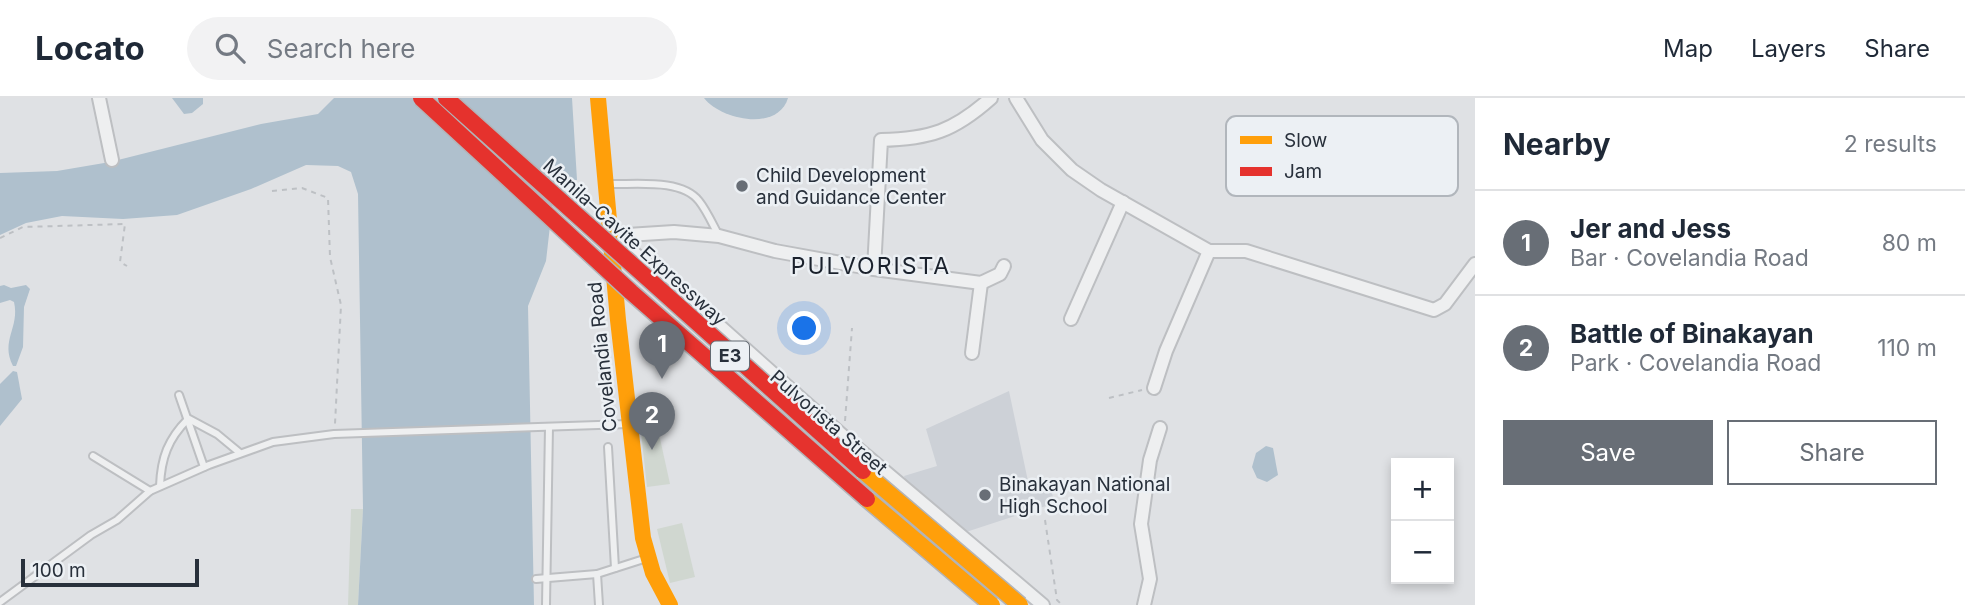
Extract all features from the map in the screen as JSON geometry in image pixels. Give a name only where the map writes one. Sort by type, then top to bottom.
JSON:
[{"type":"main road","name":"Manila–Cavite Expressway","points":[[421,98],[626,288],[818,458],[992,605]]},
{"type":"main road","name":"Manila–Cavite Expressway","points":[[446,98],[791,410],[1020,605]]},
{"type":"main road","name":"Covelandia Road","points":[[598,98],[606,184],[615,236],[629,424],[647,557],[670,605]]},
{"type":"street","points":[[99,98],[112,160]]},
{"type":"street","points":[[874,270],[881,140],[925,138],[944,132],[991,98]]},
{"type":"street","points":[[1016,98],[1042,140],[1056,155],[1101,190],[1209,251],[1246,251],[1434,310],[1445,304],[1475,264]]},
{"type":"street","points":[[1071,319],[1123,202]]},
{"type":"street","points":[[615,236],[674,232],[719,236],[765,249],[874,270],[981,283],[1000,274],[1004,266]]},
{"type":"street","name":"Pulvorista Street","points":[[615,236],[844,436],[1044,605]]},
{"type":"street","points":[[1154,388],[1166,351],[1209,251]]},
{"type":"street","points":[[972,354],[981,283]]},
{"type":"street","points":[[1144,605],[1150,579],[1141,524],[1145,486],[1160,428]]},
{"type":"lane","points":[[606,184],[663,186],[685,190],[698,200],[719,236]]},
{"type":"lane","points":[[179,395],[204,467]]},
{"type":"lane","points":[[188,419],[217,434],[240,453]]},
{"type":"lane","points":[[160,486],[161,461],[175,432],[188,419]]},
{"type":"lane","points":[[0,602],[98,530],[117,520],[149,491],[272,442],[348,434],[629,424]]},
{"type":"lane","points":[[546,605],[549,427]]},
{"type":"lane","points":[[608,447],[615,568]]},
{"type":"lane","points":[[93,456],[149,491]]},
{"type":"lane","points":[[536,579],[597,574],[647,557]]},
{"type":"lane","points":[[597,574],[599,605]]},
{"type":"path","points":[[272,191],[302,188],[328,198],[330,257],[341,305],[334,435]]},
{"type":"path","points":[[0,238],[23,227],[125,224],[120,262],[127,267]]},
{"type":"path","points":[[844,436],[852,328]]},
{"type":"path","points":[[1109,398],[1154,388]]},
{"type":"path","points":[[1045,520],[1057,600],[1062,605]]},
{"type":"shaded area","points":[[1009,391],[1029,486],[1048,481],[1055,503],[963,533],[907,485],[904,476],[937,466],[926,429]]},
{"type":"shaded area","points":[[651,420],[659,434],[670,484],[647,487],[640,423]]},
{"type":"shaded area","points":[[351,509],[363,509],[358,605],[348,605]]},
{"type":"shaded area","points":[[682,523],[695,577],[670,583],[657,529]]},
{"type":"water","points":[[172,98],[203,98],[203,104],[192,113],[184,114]]},
{"type":"water","points":[[334,98],[572,98],[577,180],[555,182],[546,261],[528,306],[534,605],[358,605],[363,509],[358,194],[351,172],[338,166],[306,165],[251,189],[177,215],[123,219],[62,216],[26,223],[0,235],[0,173],[57,171],[110,162],[261,124],[318,114]]},
{"type":"water","points":[[704,98],[788,98],[782,109],[773,115],[762,119],[749,119],[723,112]]},
{"type":"water","points":[[26,285],[30,289],[24,307],[23,347],[16,366],[13,366],[9,349],[15,319],[14,302],[10,300],[0,303],[0,286],[11,288]]},
{"type":"water","points":[[13,371],[17,372],[22,399],[0,426],[0,384]]},
{"type":"water","points":[[1266,446],[1273,448],[1278,475],[1267,482],[1257,478],[1252,467],[1256,453]]},
{"type":"traffic: slow","points":[[598,98],[618,320],[643,538],[653,573],[670,605]]},
{"type":"traffic: slow","points":[[863,471],[1020,605]]},
{"type":"traffic: slow","points":[[867,499],[992,605]]},
{"type":"traffic: jam","points":[[421,98],[631,292],[867,499]]},
{"type":"traffic: jam","points":[[446,98],[863,471]]},
{"type":"place","name":"Child Development and Guidance Center","points":[[742,186]]},
{"type":"place","name":"Jer and Jess","points":[[662,379]]},
{"type":"place","name":"Battle of Binakayan","points":[[652,450]]},
{"type":"place","name":"Binakayan National High School","points":[[985,495]]},
{"type":"district","name":"PULVORISTA","points":[[871,266]]}]
